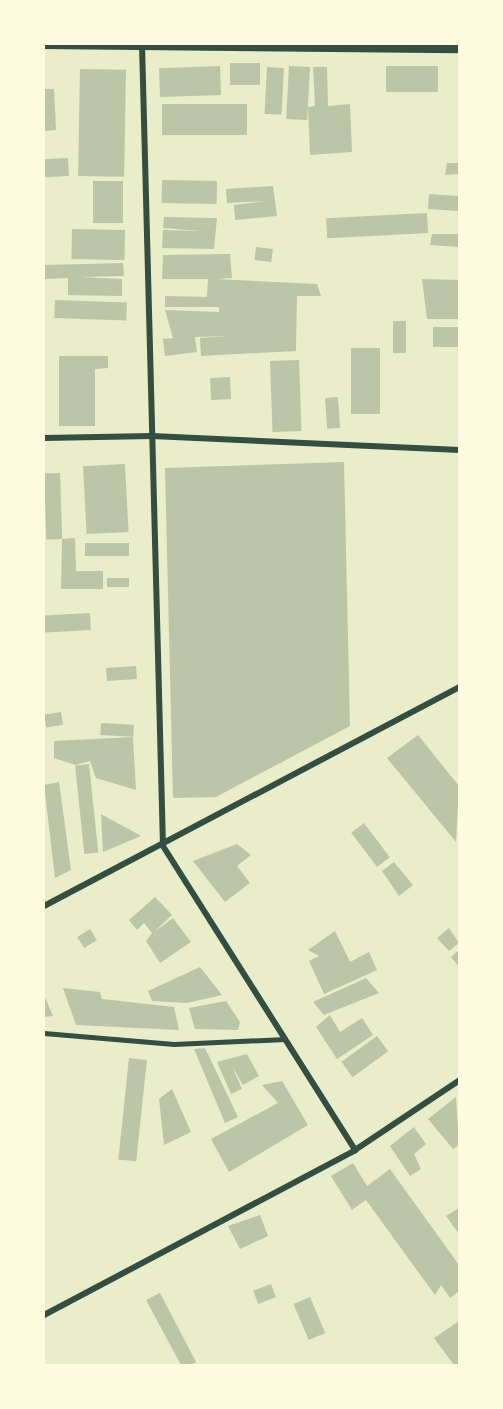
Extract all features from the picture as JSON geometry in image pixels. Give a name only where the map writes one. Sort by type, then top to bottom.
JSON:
[{"type":"street","points":[[44,44],[459,48]]},
{"type":"street","points":[[142,44],[164,846],[355,1150]]},
{"type":"street","points":[[44,438],[152,436],[459,450]]},
{"type":"street","points":[[44,906],[164,846],[459,687]]},
{"type":"street","points":[[44,1315],[355,1150],[459,1080]]},
{"type":"lane","points":[[44,1033],[174,1044],[285,1039]]},
{"type":"building","points":[[230,63],[260,63],[260,85],[230,85]]},
{"type":"building","points":[[220,66],[221,95],[160,97],[159,68]]},
{"type":"building","points":[[289,66],[310,67],[307,120],[286,119]]},
{"type":"building","points":[[386,66],[438,66],[438,92],[386,92]]},
{"type":"building","points":[[267,67],[284,68],[282,115],[265,114]]},
{"type":"building","points":[[313,67],[327,67],[328,106],[350,104],[352,152],[310,155],[308,107],[315,106]]},
{"type":"building","points":[[80,69],[126,70],[124,177],[78,176]]},
{"type":"building","points":[[44,89],[54,89],[56,130],[44,131]]},
{"type":"building","points":[[162,104],[247,104],[247,135],[162,135]]},
{"type":"building","points":[[68,158],[69,176],[45,177],[44,159]]},
{"type":"building","points":[[447,163],[459,163],[459,174],[445,175]]},
{"type":"building","points":[[162,180],[217,181],[217,204],[162,203]]},
{"type":"building","points":[[93,181],[123,181],[123,223],[93,223]]},
{"type":"building","points":[[273,186],[277,216],[235,220],[234,205],[267,201],[227,203],[226,189]]},
{"type":"building","points":[[429,194],[459,196],[458,211],[428,209]]},
{"type":"building","points":[[427,213],[428,233],[327,238],[326,218]]},
{"type":"building","points":[[164,217],[217,218],[214,249],[162,248],[163,230],[202,231],[163,228]]},
{"type":"building","points":[[72,229],[125,230],[124,260],[71,259]]},
{"type":"building","points":[[432,234],[459,234],[459,247],[430,245]]},
{"type":"building","points":[[256,247],[273,249],[271,262],[254,260]]},
{"type":"building","points":[[230,254],[232,278],[216,279],[317,284],[321,296],[297,296],[296,351],[201,356],[200,338],[230,336],[195,337],[197,352],[165,356],[163,339],[173,338],[165,310],[219,312],[219,307],[165,307],[165,296],[207,297],[208,279],[162,279],[163,255]]},
{"type":"building","points":[[123,263],[124,276],[80,277],[122,279],[122,296],[68,295],[68,278],[44,279],[44,265]]},
{"type":"building","points":[[422,279],[459,280],[459,319],[427,319]]},
{"type":"building","points":[[55,300],[127,303],[126,321],[54,318]]},
{"type":"building","points":[[393,321],[406,321],[406,353],[393,353]]},
{"type":"building","points":[[433,327],[459,327],[459,347],[433,347]]},
{"type":"building","points":[[351,348],[380,348],[380,414],[351,414]]},
{"type":"building","points":[[59,356],[108,356],[108,368],[95,369],[95,426],[59,426]]},
{"type":"building","points":[[299,360],[301,431],[272,432],[270,361]]},
{"type":"building","points":[[230,377],[231,399],[211,400],[210,378]]},
{"type":"building","points":[[338,397],[340,428],[327,429],[325,398]]},
{"type":"building","points":[[344,462],[350,726],[216,797],[173,798],[165,468]]},
{"type":"building","points":[[125,464],[129,532],[87,534],[83,466]]},
{"type":"building","points":[[60,473],[62,539],[46,540],[44,474]]},
{"type":"building","points":[[75,538],[76,571],[103,571],[103,589],[61,589],[62,539]]},
{"type":"building","points":[[85,543],[129,543],[129,556],[85,556]]},
{"type":"building","points":[[107,578],[129,578],[129,587],[107,587]]},
{"type":"building","points":[[90,613],[91,630],[45,632],[44,615]]},
{"type":"building","points":[[136,666],[137,679],[107,681],[106,668]]},
{"type":"building","points":[[61,712],[63,725],[46,727],[44,715]]},
{"type":"building","points":[[101,723],[134,725],[133,737],[100,735]]},
{"type":"building","points":[[418,735],[459,786],[456,842],[387,758]]},
{"type":"building","points":[[133,737],[136,790],[96,778],[90,761],[75,765],[54,758],[54,741]]},
{"type":"building","points":[[89,764],[98,853],[84,854],[75,765]]},
{"type":"building","points":[[59,782],[71,870],[55,878],[44,785]]},
{"type":"building","points":[[101,814],[141,836],[103,852]]},
{"type":"building","points":[[364,823],[390,857],[377,867],[351,833]]},
{"type":"building","points":[[237,844],[251,855],[237,866],[250,883],[225,902],[193,861]]},
{"type":"building","points":[[394,862],[413,885],[399,896],[382,871]]},
{"type":"building","points":[[155,897],[172,915],[154,932],[173,918],[191,942],[160,963],[146,941],[152,933],[144,923],[137,930],[129,920]]},
{"type":"building","points":[[449,928],[459,943],[449,951],[437,938]]},
{"type":"building","points":[[90,929],[97,940],[84,948],[77,937]]},
{"type":"building","points":[[335,931],[350,962],[369,952],[377,970],[324,994],[309,961],[319,956],[308,950]]},
{"type":"building","points":[[459,950],[459,967],[451,957]]},
{"type":"building","points":[[200,967],[222,995],[187,1003],[152,1001],[148,991]]},
{"type":"building","points":[[366,978],[379,993],[324,1015],[313,1002]]},
{"type":"building","points":[[63,988],[100,992],[102,999],[174,1007],[179,1030],[76,1025]]},
{"type":"building","points":[[44,995],[53,1016],[44,1017]]},
{"type":"building","points":[[226,1001],[240,1022],[238,1030],[195,1029],[189,1008]]},
{"type":"building","points":[[330,1015],[340,1032],[362,1018],[373,1035],[337,1059],[316,1027]]},
{"type":"building","points":[[377,1036],[388,1051],[353,1077],[341,1062]]},
{"type":"building","points":[[205,1048],[238,1117],[225,1123],[194,1049]]},
{"type":"building","points":[[247,1054],[259,1076],[243,1085],[232,1066],[242,1089],[231,1094],[217,1062]]},
{"type":"building","points":[[129,1058],[147,1060],[136,1161],[118,1159]]},
{"type":"building","points":[[282,1081],[308,1125],[229,1172],[211,1139],[278,1103],[262,1085]]},
{"type":"building","points":[[172,1089],[191,1132],[164,1145],[159,1099]]},
{"type":"building","points":[[456,1097],[459,1145],[453,1149],[428,1119]]},
{"type":"building","points":[[414,1127],[426,1144],[414,1154],[421,1169],[410,1176],[390,1146]]},
{"type":"building","points":[[353,1163],[367,1186],[390,1169],[459,1265],[459,1291],[450,1298],[441,1285],[435,1295],[366,1200],[352,1210],[331,1176]]},
{"type":"building","points":[[459,1208],[459,1234],[446,1216]]},
{"type":"building","points":[[260,1215],[268,1236],[240,1249],[228,1226]]},
{"type":"building","points":[[271,1284],[276,1297],[258,1304],[253,1291]]},
{"type":"building","points":[[160,1293],[196,1362],[190,1365],[181,1365],[146,1300]]},
{"type":"building","points":[[310,1297],[325,1333],[309,1340],[293,1304]]},
{"type":"building","points":[[459,1321],[459,1365],[454,1365],[434,1338]]}]
